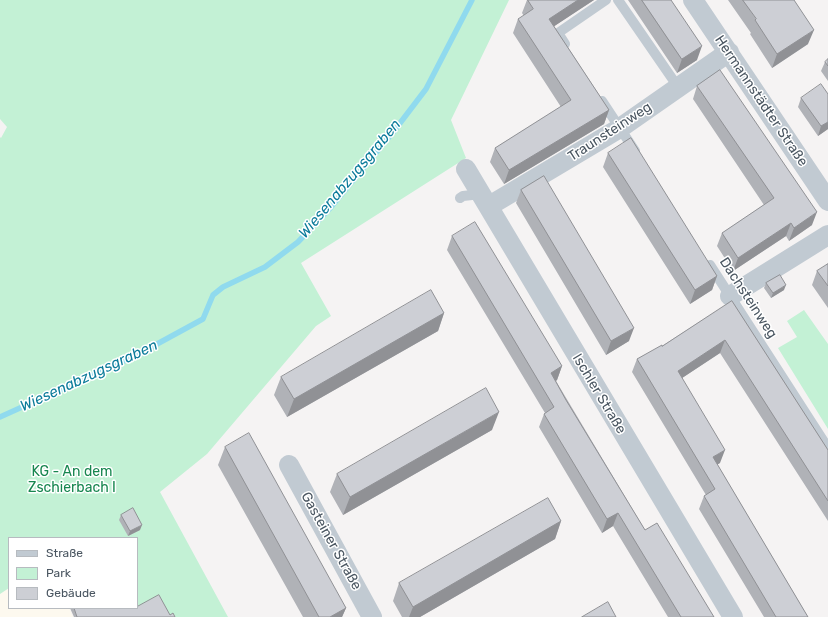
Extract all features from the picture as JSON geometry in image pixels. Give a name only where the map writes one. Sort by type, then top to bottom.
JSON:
[{"type":"street","name":"Hermannstädter Straße","points":[[693,0],[828,201]]},
{"type":"street","name":"Traunsteinweg","points":[[485,200],[620,128],[729,52]]},
{"type":"street","name":"Ischler Straße","points":[[466,169],[733,617]]},
{"type":"street","points":[[730,296],[828,235]]},
{"type":"street","name":"Gasteiner Straße","points":[[289,465],[372,617]]},
{"type":"lane","points":[[570,52],[558,33],[606,0]]},
{"type":"lane","points":[[618,0],[678,87]]},
{"type":"lane","points":[[595,90],[641,160]]},
{"type":"lane","points":[[460,198],[463,196],[485,200]]},
{"type":"lane","name":"Dachsteinweg","points":[[705,257],[828,448]]},
{"type":"shaded area","points":[[8,589],[8,609],[69,609],[73,617],[0,617],[0,594]]},
{"type":"green space","name":"KG - An dem Zschierbach I","points":[[0,0],[509,0],[451,120],[466,158],[301,263],[331,316],[316,326],[207,454],[160,492],[228,617],[153,617],[138,609],[138,537],[8,537],[8,589],[0,594],[0,137],[1,138],[7,127],[0,119]]},
{"type":"green space","points":[[804,310],[828,344],[828,429],[778,348],[797,337],[787,321]]},
{"type":"building","points":[[528,0],[578,0],[549,19],[609,110],[509,170],[495,148],[571,100],[518,19],[533,9]]},
{"type":"building","points":[[642,0],[671,0],[702,46],[682,59]]},
{"type":"building","points":[[743,0],[794,0],[814,30],[777,54]]},
{"type":"building","points":[[828,59],[828,66],[825,62]]},
{"type":"building","points":[[720,70],[817,212],[794,228],[791,223],[738,258],[722,233],[774,198],[697,86]]},
{"type":"building","points":[[821,84],[828,94],[828,122],[821,126],[801,98]]},
{"type":"building","points":[[631,138],[717,276],[695,290],[608,153]]},
{"type":"building","points":[[544,176],[634,328],[611,341],[521,190]]},
{"type":"building","points":[[475,222],[562,366],[551,373],[566,400],[645,530],[657,523],[714,617],[681,617],[618,513],[607,519],[544,414],[554,407],[452,236]]},
{"type":"building","points":[[828,264],[828,286],[817,271]]},
{"type":"building","points":[[780,275],[786,285],[773,293],[766,283]]},
{"type":"building","points":[[431,290],[444,313],[294,399],[281,377]]},
{"type":"building","points":[[732,301],[828,450],[828,501],[725,340],[678,371],[725,450],[713,457],[808,617],[776,617],[704,496],[715,489],[637,359],[662,346]]},
{"type":"building","points":[[486,388],[499,412],[350,497],[337,474]]},
{"type":"building","points":[[249,433],[346,608],[330,617],[319,617],[225,447]]},
{"type":"building","points":[[548,498],[561,521],[413,607],[399,583]]},
{"type":"building","points":[[133,508],[142,525],[130,531],[121,515]]},
{"type":"building","points":[[159,595],[170,615],[173,613],[175,617],[77,617],[74,609],[138,609],[138,606]]},
{"type":"building","points":[[608,602],[616,617],[582,617]]},
{"type":"waterway","name":"Wiesenabzugsgraben","points":[[0,417],[135,356],[203,319],[213,295],[223,287],[265,267],[298,242],[331,207],[394,131],[426,89],[472,0]]}]
